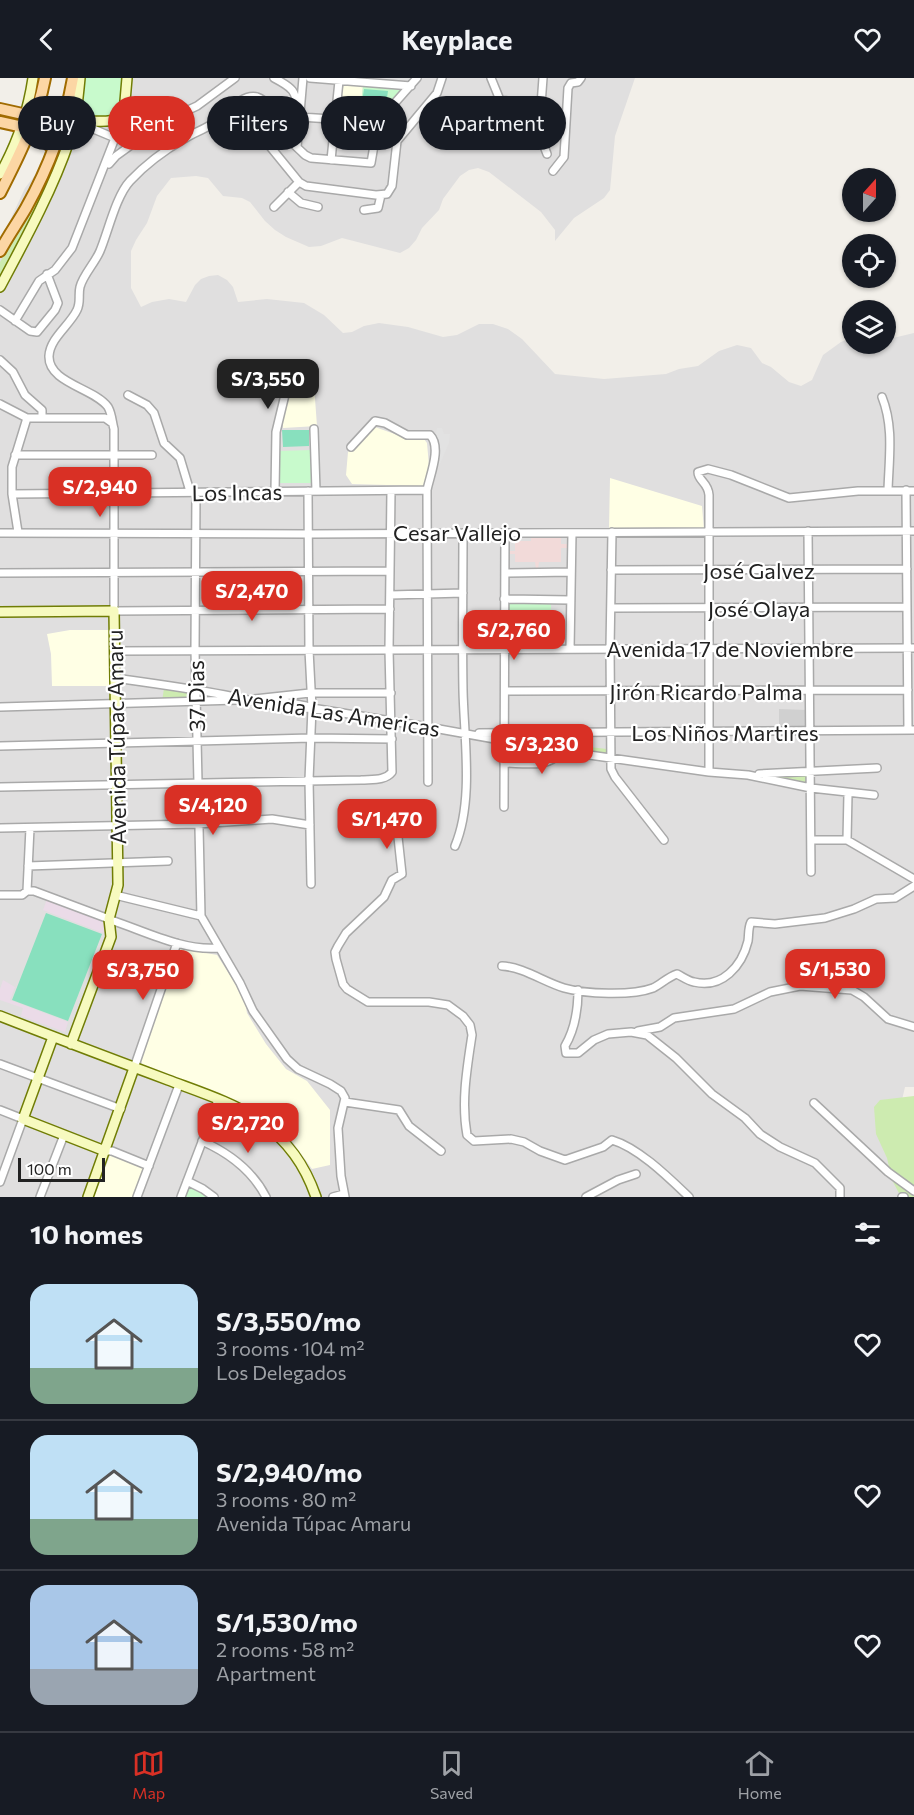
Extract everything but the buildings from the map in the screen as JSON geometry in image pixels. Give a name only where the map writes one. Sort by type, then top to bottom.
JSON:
[{"type":"main road","points":[[38,96],[45,78]]},
{"type":"main road","points":[[69,96],[73,78]]},
{"type":"main road","points":[[0,109],[18,113]]},
{"type":"main road","points":[[0,122],[18,126]]},
{"type":"main road","points":[[0,193],[18,148]]},
{"type":"main road","points":[[1,250],[46,150]]},
{"type":"main road","points":[[1,250],[54,150]]},
{"type":"street","points":[[32,96],[33,78]]},
{"type":"street","points":[[78,96],[80,78]]},
{"type":"street","points":[[96,120],[114,119],[122,115],[127,78]]},
{"type":"street","points":[[195,105],[235,78]]},
{"type":"street","points":[[274,78],[287,85],[295,96]]},
{"type":"street","points":[[302,96],[303,78]]},
{"type":"street","points":[[310,78],[411,86]]},
{"type":"street","points":[[402,96],[417,78]]},
{"type":"street","points":[[273,150],[299,182],[306,186],[387,194],[392,186],[398,141],[439,90],[442,78]]},
{"type":"street","points":[[498,78],[492,82],[498,96]]},
{"type":"street","points":[[542,96],[543,78]]},
{"type":"street","points":[[553,171],[565,153],[568,87],[571,83],[580,81],[581,78]]},
{"type":"street","points":[[337,96],[339,81]]},
{"type":"street","points":[[112,423],[107,406],[56,373],[50,366],[49,355],[56,339],[77,311],[80,303],[80,288],[98,256],[104,237],[129,182],[177,143],[207,127]]},
{"type":"street","points":[[0,174],[18,143]]},
{"type":"street","points":[[0,286],[66,150]]},
{"type":"street","points":[[15,321],[37,284],[55,270],[72,248],[111,150]]},
{"type":"street","points":[[101,176],[114,157],[124,150]]},
{"type":"street","points":[[301,150],[311,158],[371,164],[373,150]]},
{"type":"street","points":[[331,160],[332,150]]},
{"type":"street","points":[[545,150],[547,154]]},
{"type":"street","points":[[274,207],[299,182]]},
{"type":"street","points":[[288,192],[300,203],[318,207]]},
{"type":"street","points":[[364,210],[378,208],[381,195]]},
{"type":"street","points":[[0,310],[30,331],[38,332],[58,303],[47,274]]},
{"type":"street","points":[[0,360],[13,372],[25,395],[42,410],[42,417]]},
{"type":"street","points":[[275,491],[276,432],[290,374],[296,373],[307,377]]},
{"type":"street","name":"37 Dias","points":[[128,395],[147,405],[154,413],[164,443],[180,458],[189,488],[196,494],[195,650],[201,916]]},
{"type":"street","points":[[882,397],[889,419],[888,490]]},
{"type":"street","points":[[0,404],[27,418],[105,418],[112,423]]},
{"type":"street","points":[[18,532],[12,494],[12,467],[27,418]]},
{"type":"street","points":[[351,447],[375,421],[385,423],[407,435],[430,435],[435,445],[427,490],[428,782]]},
{"type":"street","name":"Avenida Túpac Amaru","points":[[71,1044],[111,937],[118,864],[112,423]]},
{"type":"street","points":[[311,884],[309,780],[312,708],[308,534],[314,429]]},
{"type":"street","points":[[15,455],[152,455]]},
{"type":"street","points":[[709,772],[710,532],[708,487],[698,475],[699,470],[708,469],[739,478],[789,498],[910,490],[906,607],[911,648],[908,690],[911,730]]},
{"type":"street","name":"Los Incas","points":[[12,494],[427,490]]},
{"type":"street","points":[[0,787],[386,778],[392,772],[389,650],[391,491]]},
{"type":"street","points":[[808,531],[811,872]]},
{"type":"street","name":"Cesar Vallejo","points":[[0,533],[910,531]]},
{"type":"street","points":[[570,649],[572,532]]},
{"type":"street","points":[[612,532],[611,759],[615,777],[664,840]]},
{"type":"street","points":[[455,846],[462,826],[465,799],[462,649],[463,533]]},
{"type":"street","points":[[504,807],[505,533]]},
{"type":"street","name":"José Galvez","points":[[611,570],[908,569]]},
{"type":"street","points":[[0,573],[390,572]]},
{"type":"street","points":[[505,573],[571,572]]},
{"type":"street","points":[[390,595],[463,593]]},
{"type":"street","points":[[504,599],[570,600]]},
{"type":"street","name":"José Olaya","points":[[611,608],[906,607]]},
{"type":"street","points":[[0,612],[390,609]]},
{"type":"street","name":"Avenida 17 de Noviembre","points":[[114,651],[911,648]]},
{"type":"street","name":"Avenida Las Americas","points":[[115,678],[196,690],[271,706],[312,708],[611,759],[748,775],[848,794],[874,795]]},
{"type":"street","name":"Jirón Ricardo Palma","points":[[505,691],[908,690]]},
{"type":"street","points":[[0,707],[197,703],[310,693],[391,693]]},
{"type":"street","name":"Los Niños Martires","points":[[464,733],[911,730]]},
{"type":"street","points":[[0,746],[311,738],[392,739]]},
{"type":"street","points":[[504,763],[547,763],[554,760],[561,751]]},
{"type":"street","points":[[748,775],[877,768]]},
{"type":"street","points":[[847,840],[848,794]]},
{"type":"street","points":[[0,828],[198,824],[272,819],[310,825]]},
{"type":"street","points":[[27,891],[30,828]]},
{"type":"street","points":[[397,828],[402,874],[392,880],[384,897],[346,933],[336,949],[336,959],[347,989],[368,1002],[433,1002],[451,1006],[463,1016],[470,1025],[472,1035],[464,1095],[464,1118],[467,1135],[474,1141],[511,1139],[524,1142],[540,1151],[565,1160],[603,1147],[612,1140],[637,1153],[689,1197]]},
{"type":"street","points":[[811,840],[847,840],[914,879]]},
{"type":"street","points":[[28,866],[168,861]]},
{"type":"street","points":[[502,966],[566,989],[632,992],[651,989],[677,974],[692,982],[703,983],[727,977],[748,942],[751,922],[774,924],[825,918],[876,899],[895,898],[914,886]]},
{"type":"street","points":[[0,895],[22,895],[27,891],[41,892],[177,943],[209,949],[218,948]]},
{"type":"street","points":[[115,895],[201,916],[261,1023],[287,1059],[298,1069],[322,1079],[341,1091],[345,1102],[338,1128],[341,1176],[345,1195],[333,1197]]},
{"type":"street","points":[[88,1197],[121,1109],[177,943]]},
{"type":"street","points":[[578,990],[578,1010],[565,1046],[566,1053],[578,1053],[594,1040],[608,1034],[649,1030],[660,1027],[674,1018],[724,1012],[770,992],[800,986],[852,990],[864,997],[888,1018],[914,1026]]},
{"type":"street","points":[[0,1016],[218,1100],[259,1119],[285,1141],[304,1166],[316,1197]]},
{"type":"street","points":[[621,1032],[647,1035],[660,1044],[712,1094],[735,1109],[760,1134],[780,1147],[815,1163],[840,1188],[840,1197]]},
{"type":"street","points":[[0,1182],[53,1037]]},
{"type":"street","points":[[0,1064],[121,1109]]},
{"type":"street","points":[[137,1197],[179,1085]]},
{"type":"street","points":[[181,1197],[218,1100]]},
{"type":"street","points":[[345,1102],[399,1110],[416,1132],[441,1151]]},
{"type":"street","points":[[814,1103],[888,1172],[914,1191]]},
{"type":"street","points":[[0,1110],[149,1166]]},
{"type":"street","points":[[40,1197],[64,1135]]},
{"type":"street","points":[[202,1141],[223,1151],[240,1164],[260,1186],[266,1197]]},
{"type":"street","points":[[586,1197],[618,1180],[636,1174]]},
{"type":"street","points":[[187,1181],[201,1187],[214,1197]]},
{"type":"shaded area","points":[[76,78],[635,78],[615,136],[610,190],[604,198],[574,218],[555,241],[555,230],[541,212],[489,172],[478,168],[469,170],[460,176],[443,199],[439,210],[422,228],[416,240],[400,253],[342,238],[321,246],[309,247],[275,230],[250,202],[242,198],[223,196],[208,178],[196,176],[171,178],[157,196],[147,223],[131,251],[131,288],[141,307],[169,299],[186,302],[201,279],[218,275],[233,287],[238,302],[267,299],[304,303],[324,315],[343,333],[379,323],[408,327],[443,337],[457,335],[479,324],[493,324],[508,329],[522,339],[555,374],[604,379],[666,374],[698,366],[719,351],[737,345],[751,348],[762,363],[771,367],[789,382],[801,386],[812,380],[823,355],[841,342],[842,354],[896,354],[896,337],[914,333],[914,1087],[905,1087],[897,1121],[914,1197],[0,1197],[0,242],[25,188],[44,164],[50,150],[96,150],[96,96],[73,96]]},
{"type":"shaded area","points":[[344,84],[363,86],[362,96],[341,96]]},
{"type":"shaded area","points":[[293,375],[314,385],[317,426],[283,428],[283,410]]},
{"type":"shaded area","points":[[372,426],[406,438],[424,439],[427,443],[429,466],[426,484],[422,486],[352,484],[346,475],[348,452]]},
{"type":"shaded area","points":[[437,428],[442,428],[444,434],[450,434],[449,443],[431,485],[435,445],[430,435],[436,434]]},
{"type":"shaded area","points":[[610,478],[702,506],[704,530],[609,530]]},
{"type":"shaded area","points":[[531,535],[561,535],[561,544],[568,544],[568,548],[561,548],[561,562],[539,562],[538,569],[536,569],[535,562],[515,562],[515,554],[508,554],[508,551],[515,551],[515,541],[531,541]]},
{"type":"shaded area","points":[[70,630],[110,630],[111,686],[52,686],[51,654],[47,634]]},
{"type":"shaded area","points":[[779,709],[807,710],[805,727],[779,727]]},
{"type":"shaded area","points":[[47,899],[103,920],[106,934],[43,910]]},
{"type":"shaded area","points":[[179,948],[217,955],[244,997],[247,1013],[266,1044],[286,1069],[307,1081],[330,1110],[330,1165],[312,1169],[289,1137],[266,1115],[264,1108],[256,1104],[254,1109],[143,1065],[140,1059]]},
{"type":"shaded area","points":[[3,980],[15,987],[10,1000],[68,1022],[65,1032],[21,1016],[23,1008],[0,1000]]},
{"type":"shaded area","points":[[111,1153],[144,1166],[133,1197],[94,1197]]},
{"type":"green space","points":[[83,78],[125,78],[124,96],[108,96],[108,118],[96,118],[96,96],[81,96]]},
{"type":"green space","points":[[363,86],[403,89],[397,96],[362,96]]},
{"type":"green space","points":[[364,89],[388,91],[387,96],[363,96]]},
{"type":"green space","points":[[55,161],[59,162],[0,282],[0,262],[27,217]]},
{"type":"green space","points":[[282,430],[309,430],[309,446],[283,447]]},
{"type":"green space","points":[[312,450],[311,483],[278,483],[277,451]]},
{"type":"green space","points":[[512,600],[551,600],[551,643],[510,643],[507,641],[507,605]]},
{"type":"green space","points":[[164,688],[192,693],[192,702],[162,702]]},
{"type":"green space","points":[[505,734],[572,734],[572,745],[607,749],[608,754],[505,738]]},
{"type":"green space","points":[[809,774],[810,788],[753,775]]},
{"type":"green space","points":[[46,913],[102,934],[68,1021],[12,1000]]},
{"type":"green space","points":[[914,1096],[914,1197],[901,1197],[892,1180],[887,1158],[876,1134],[874,1107],[880,1100]]},
{"type":"green space","points":[[187,1187],[192,1187],[209,1197],[184,1197]]}]
